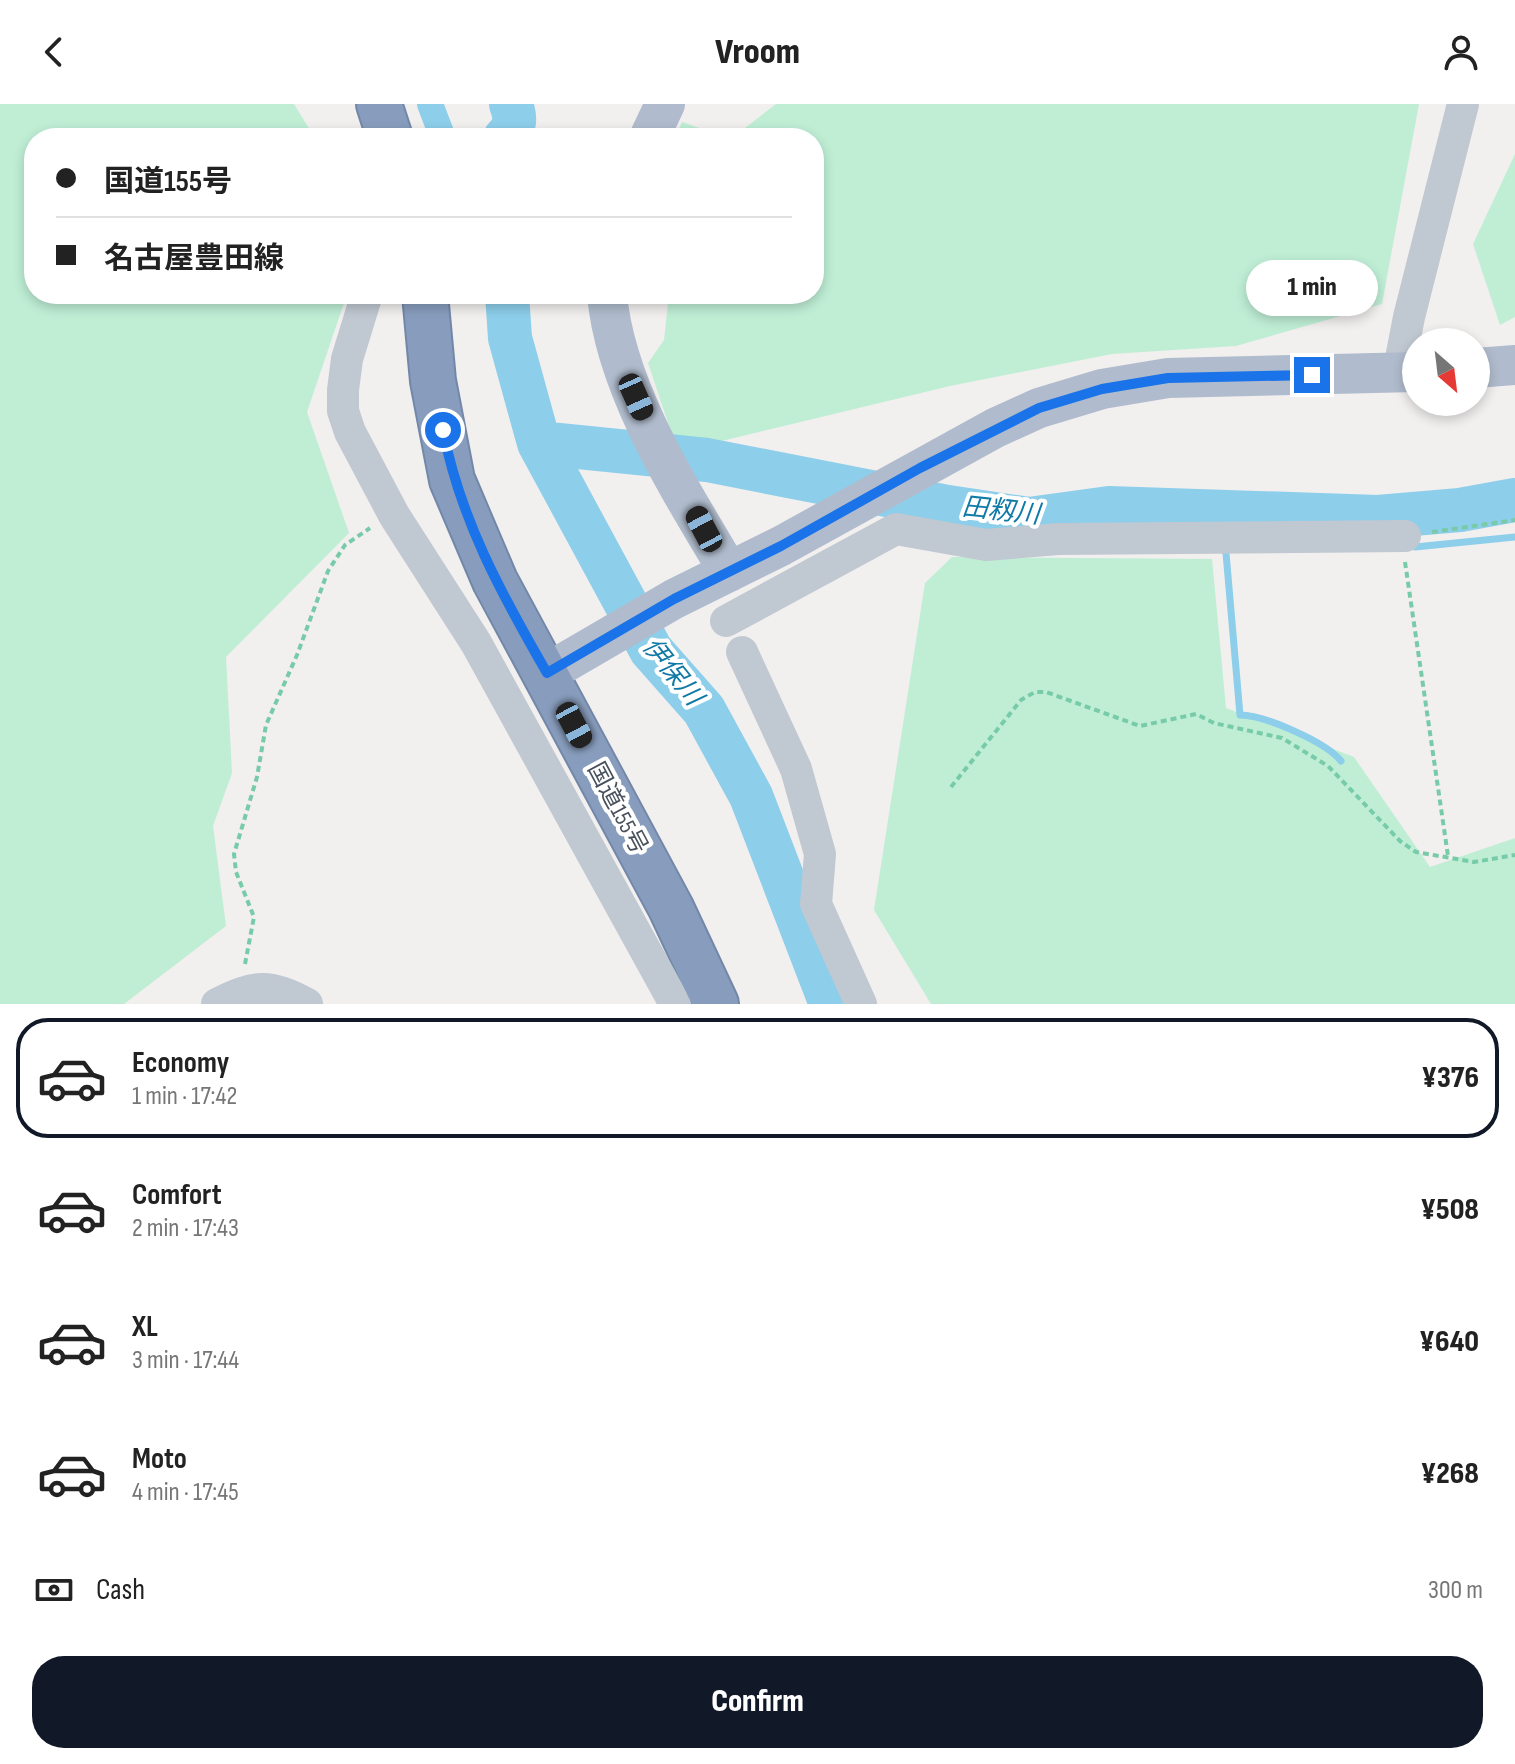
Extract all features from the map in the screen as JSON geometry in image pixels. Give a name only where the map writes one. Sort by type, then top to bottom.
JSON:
[{"type":"highway","points":[[379,104],[387,128]]},
{"type":"highway","name":"国道155号","points":[[426,304],[433,381],[452,480],[495,581],[559,666],[716,1004]]},
{"type":"main road","points":[[654,128],[665,104]]},
{"type":"main road","points":[[609,304],[616,346],[646,421],[729,572]]},
{"type":"main road","points":[[1490,367],[1515,365]]},
{"type":"main road","points":[[559,666],[986,433],[1039,408],[1080,395],[1168,378],[1402,373]]},
{"type":"street","points":[[1409,328],[1463,104]]},
{"type":"street","points":[[364,304],[347,359],[343,411],[350,432],[394,515],[476,643],[675,1004]]},
{"type":"street","points":[[726,621],[896,529],[986,545],[1058,539],[1405,536]]},
{"type":"street","points":[[742,652],[796,769],[820,854],[816,904],[861,1004]]},
{"type":"street","points":[[227,999],[259,987],[272,988],[307,1004]]},
{"type":"path","points":[[227,999],[254,917],[236,872],[234,854],[257,777],[266,725],[297,655],[328,571],[345,545],[394,515]]},
{"type":"path","points":[[1448,856],[1405,564],[1405,536],[1515,520]]},
{"type":"path","points":[[951,787],[1021,700],[1046,692],[1140,726],[1196,714],[1214,723],[1282,738],[1328,766],[1400,841],[1416,852],[1474,862],[1515,855]]},
{"type":"green space","points":[[0,104],[294,104],[309,128],[24,128],[24,304],[344,304],[307,412],[349,533],[226,657],[232,773],[213,826],[226,926],[124,1004],[0,1004]]},
{"type":"green space","points":[[776,104],[1419,104],[1382,304],[1236,346],[1112,354],[950,386],[693,448],[672,435],[648,363],[664,340],[668,304],[824,304],[824,128],[745,128]]},
{"type":"green space","points":[[682,122],[699,128],[679,128]]},
{"type":"green space","points":[[1515,154],[1515,317],[1500,325],[1473,244]]},
{"type":"green space","points":[[952,557],[1212,559],[1226,708],[1354,757],[1430,867],[1515,838],[1515,1004],[931,1004],[874,910],[925,583]]},
{"type":"waterway","points":[[430,104],[439,128]]},
{"type":"waterway","name":"伊保川","points":[[511,104],[514,114],[512,128]]},
{"type":"waterway","name":"伊保川","points":[[508,304],[510,338],[539,443],[651,650],[704,710],[751,796],[831,1004]]},
{"type":"waterway","name":"田籾川","points":[[539,443],[707,460],[948,507],[1029,519],[1109,508],[1378,517],[1460,510],[1515,500]]},
{"type":"waterway","points":[[1415,547],[1515,537]]},
{"type":"waterway","points":[[1226,553],[1240,715],[1294,731],[1322,746],[1341,761]]},
{"type":"route","points":[[443,430],[452,480],[495,581],[547,673],[674,599],[781,546],[995,428],[1039,408],[1102,389],[1168,378],[1312,375]]}]
